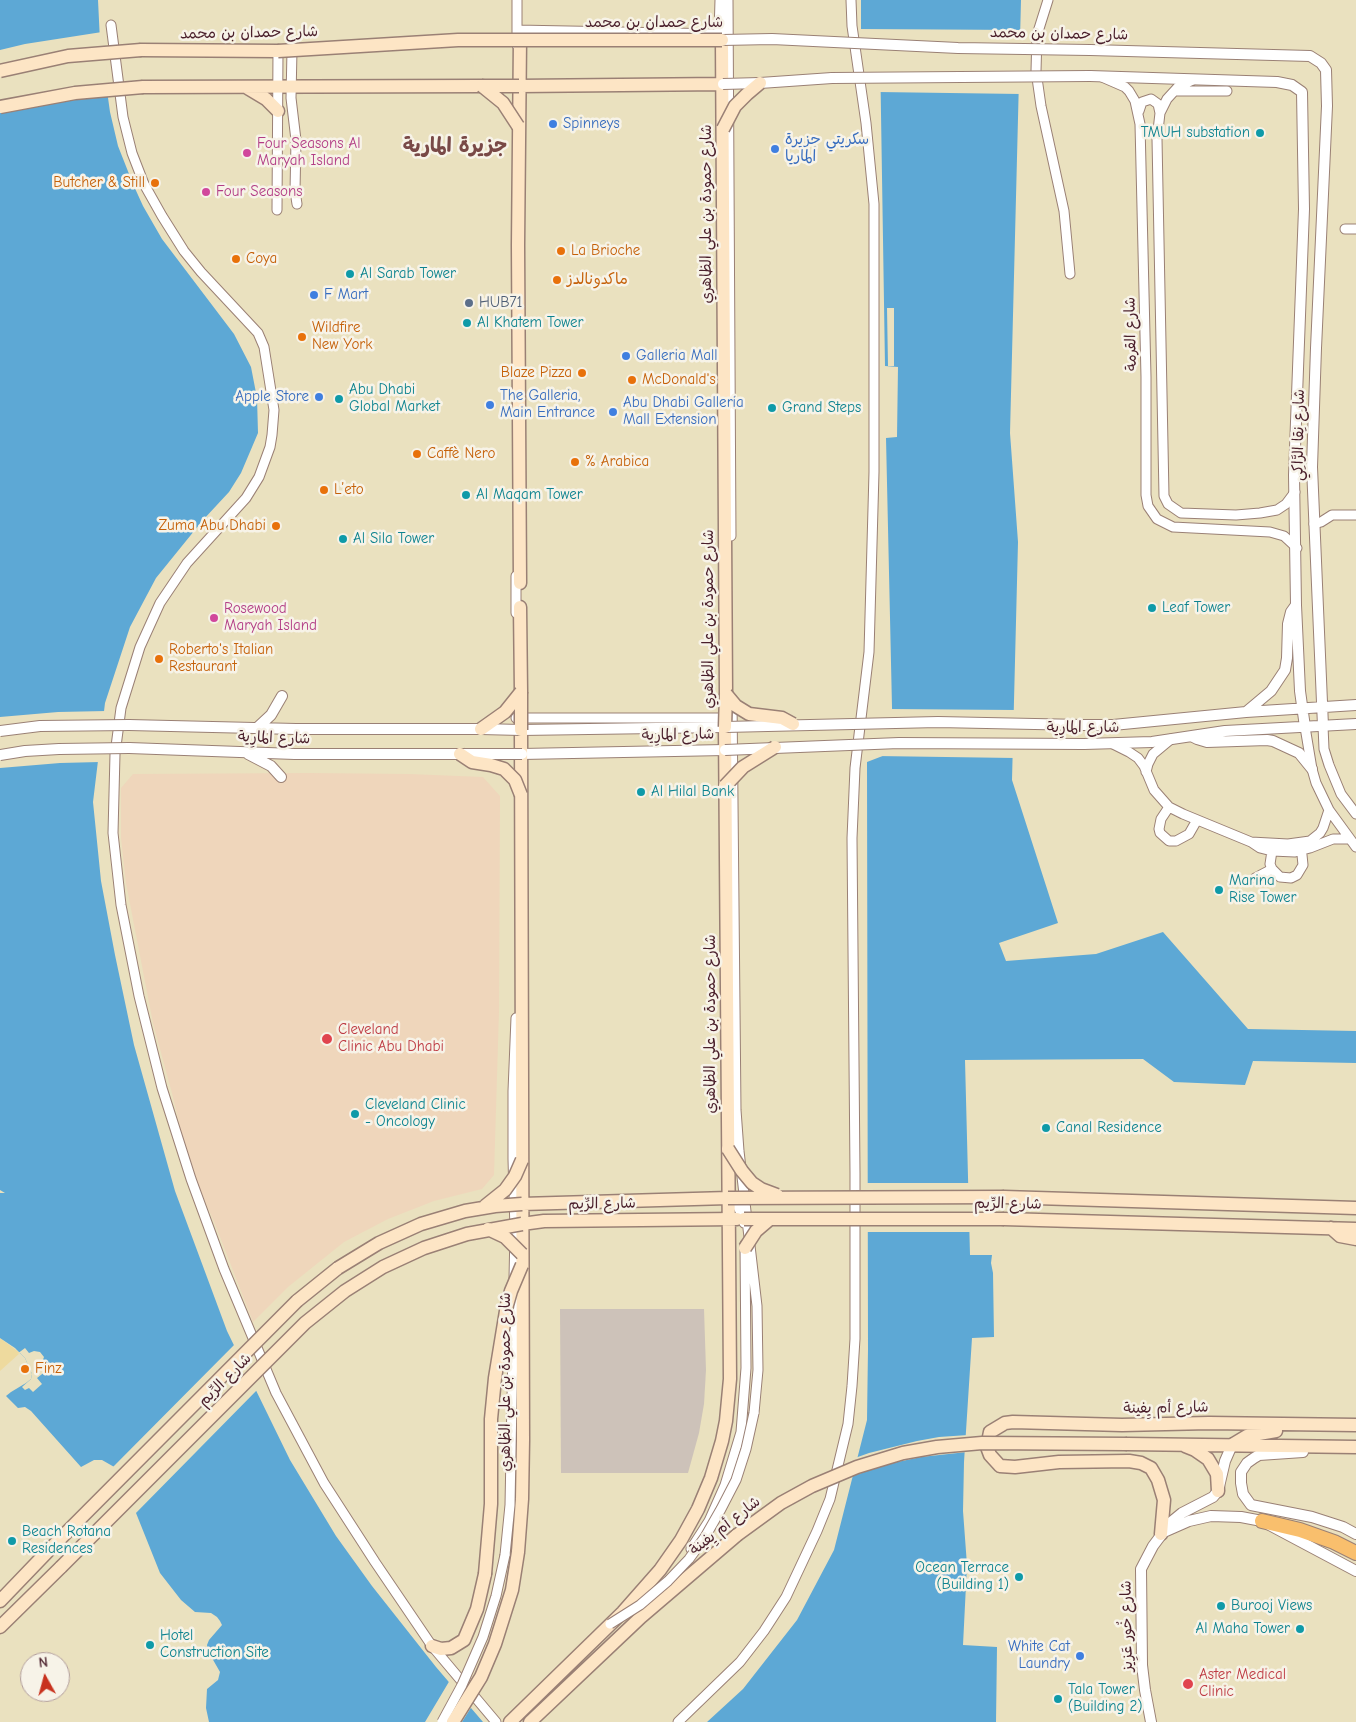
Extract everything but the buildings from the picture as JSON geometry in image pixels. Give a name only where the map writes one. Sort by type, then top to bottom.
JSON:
[{"type":"main road","name":"شارع حمدان بن محمد","points":[[0,71],[45,60],[116,51],[278,51],[518,35],[723,36]]},
{"type":"main road","points":[[518,35],[520,583]]},
{"type":"main road","name":"شارع حمودة بن علي الظاهري","points":[[510,1722],[648,1585],[671,1556],[698,1509],[716,1462],[726,1420],[730,1379],[725,750],[729,722],[726,694],[723,36]]},
{"type":"main road","points":[[0,107],[49,97],[143,87],[723,84]]},
{"type":"main road","points":[[723,129],[730,113],[741,99],[760,84]]},
{"type":"main road","points":[[244,86],[259,94],[278,111]]},
{"type":"main road","points":[[482,86],[503,103],[518,126]]},
{"type":"main road","name":"شارع حمودة بن علي الظاهري","points":[[453,1722],[488,1661],[507,1609],[515,1571],[520,1525],[523,1470],[522,1260],[519,1227],[522,1204],[522,754],[518,724],[521,692],[520,607]]},
{"type":"main road","points":[[481,729],[505,712],[521,692]]},
{"type":"main road","points":[[726,694],[736,706],[749,714],[778,717],[793,724]]},
{"type":"main road","points":[[725,786],[748,763],[776,747]]},
{"type":"main road","points":[[460,754],[472,762],[504,769],[515,780],[521,795]]},
{"type":"main road","points":[[728,1149],[742,1172],[752,1183],[766,1191],[789,1198]]},
{"type":"main road","points":[[480,1208],[494,1200],[505,1190],[515,1176],[522,1160]]},
{"type":"main road","name":"شارع الرِّيم","points":[[0,1601],[305,1294],[346,1263],[393,1236],[436,1219],[480,1208],[522,1204],[728,1198],[1004,1197],[1356,1208]]},
{"type":"main road","name":"شارع الرِّيم","points":[[0,1627],[305,1323],[327,1304],[364,1278],[403,1257],[445,1240],[488,1229],[519,1227],[544,1221],[729,1219],[1004,1220],[1356,1229]]},
{"type":"main road","points":[[745,1248],[756,1231],[770,1219]]},
{"type":"main road","points":[[1331,1228],[1340,1236],[1356,1239]]},
{"type":"main road","points":[[432,1646],[441,1649],[451,1648],[464,1640],[477,1609],[485,1574],[492,1504],[491,1419],[495,1378],[507,1305],[522,1260],[505,1237],[488,1229]]},
{"type":"main road","name":"شارع أم يِفينة","points":[[1161,1534],[1164,1500],[1158,1480],[1151,1468],[1141,1463],[1130,1461],[1050,1462],[1016,1467],[1000,1466],[990,1455],[987,1447],[990,1432],[1005,1423],[1014,1422],[1356,1425]]},
{"type":"main road","points":[[1232,1445],[1246,1436],[1286,1429],[1302,1424]]},
{"type":"main road","name":"شارع أم يِفينة","points":[[530,1722],[607,1648],[724,1546],[766,1513],[812,1486],[845,1471],[886,1458],[945,1446],[982,1443],[1356,1447]]},
{"type":"main road","points":[[1180,1445],[1195,1450],[1208,1460],[1217,1474],[1218,1491]]},
{"type":"main road","points":[[1262,1521],[1300,1530],[1334,1542],[1356,1553]]},
{"type":"street","points":[[517,0],[515,350],[518,724],[516,1039],[513,1091],[513,1159],[519,1227]]},
{"type":"street","points":[[610,1624],[640,1605],[668,1581],[689,1559],[705,1537],[729,1495],[739,1472],[754,1413],[758,1349],[758,1306],[738,1144],[736,1110],[729,722],[723,36],[720,0]]},
{"type":"street","points":[[723,36],[728,0]]},
{"type":"street","points":[[678,1722],[740,1662],[764,1631],[786,1597],[830,1499],[848,1424],[852,1386],[855,1339],[855,1164],[852,838],[855,768],[869,652],[872,600],[874,204],[866,123],[852,26],[851,0]]},
{"type":"street","points":[[1048,0],[1037,35],[1036,70],[1040,100],[1064,211],[1070,274]]},
{"type":"street","points":[[111,25],[123,117],[132,153],[144,184],[184,250],[201,272],[258,333],[264,347],[274,410],[270,447],[255,484],[246,498],[197,550],[173,583],[149,625],[132,670],[119,723],[113,793],[114,856],[120,904],[150,1042],[176,1134],[207,1224],[276,1393],[324,1483],[375,1562],[432,1646],[496,1722]]},
{"type":"street","name":"شارع حمدان بن محمد","points":[[723,36],[958,48],[1310,56]]},
{"type":"street","points":[[277,210],[278,111],[292,50]]},
{"type":"street","points":[[278,51],[291,107],[296,149],[295,184],[297,204]]},
{"type":"street","name":"شارع نِقا الرَّاكِي","points":[[1310,56],[1324,66],[1327,78],[1312,467],[1324,749],[1341,794],[1356,814]]},
{"type":"street","points":[[723,84],[760,84],[832,78],[1095,76],[1193,80]]},
{"type":"street","name":"شارع القرمة","points":[[1095,76],[1125,87],[1136,101],[1138,113],[1142,149],[1146,501],[1153,515],[1168,525],[1183,528],[1277,534],[1288,539],[1297,548]]},
{"type":"street","name":"شارع نِقا الرَّاكِي","points":[[1193,80],[1277,82],[1292,85],[1302,92],[1304,209],[1295,492],[1297,548],[1296,605],[1302,708],[1312,768],[1329,810],[1356,847]]},
{"type":"street","name":"شارع القرمة","points":[[1193,80],[1174,91],[1167,98],[1160,113],[1156,165],[1164,496],[1168,504],[1181,513],[1236,514],[1277,510],[1286,504],[1295,492]]},
{"type":"street","points":[[1174,91],[1227,92]]},
{"type":"street","points":[[1138,113],[1140,104],[1148,99],[1156,102],[1160,113]]},
{"type":"street","points":[[1344,229],[1356,229]]},
{"type":"street","points":[[1236,514],[1245,517],[1249,521],[1249,527],[1245,531]]},
{"type":"street","points":[[1314,524],[1332,515],[1356,515]]},
{"type":"street","points":[[1246,712],[1272,691],[1285,670],[1288,658],[1288,624],[1291,612],[1296,605]]},
{"type":"street","points":[[257,728],[271,715],[282,696]]},
{"type":"street","name":"شارع المارِية","points":[[0,731],[40,726],[90,724],[257,728],[481,729],[518,724],[729,722],[793,724],[947,722],[1113,725],[1246,712],[1356,705]]},
{"type":"street","name":"شارع المارِية","points":[[0,755],[25,751],[94,748],[309,754],[522,754],[725,750],[899,743],[1113,744],[1171,739],[1225,731],[1356,724]]},
{"type":"street","points":[[1192,736],[1197,740],[1207,742],[1273,741],[1288,746],[1299,753],[1312,768]]},
{"type":"street","points":[[1146,772],[1153,754],[1171,739]]},
{"type":"street","points":[[1113,744],[1138,758],[1154,790],[1169,807],[1251,842],[1260,848],[1272,851],[1278,848],[1348,838]]},
{"type":"street","points":[[243,752],[265,762],[281,777]]},
{"type":"street","points":[[1169,807],[1161,819],[1160,829],[1160,833],[1169,841],[1176,841],[1189,834],[1197,820]]},
{"type":"street","points":[[1251,842],[1299,846],[1310,841],[1320,833],[1326,822],[1329,810]]},
{"type":"street","points":[[1272,851],[1270,864],[1272,869],[1280,877],[1291,878],[1297,875],[1303,865],[1299,846]]},
{"type":"street","points":[[1255,878],[1272,869]]},
{"type":"street","points":[[525,1722],[660,1590],[686,1557],[708,1521],[725,1485],[737,1450],[744,1414],[746,1353],[744,1220],[738,1207],[728,1198]]},
{"type":"street","name":"شارع حمودة بن علي الظاهري","points":[[442,1722],[462,1685],[483,1637],[496,1596],[505,1555],[510,1505],[519,1227]]},
{"type":"street","points":[[1218,1491],[1225,1461],[1232,1445]]},
{"type":"street","points":[[1356,1447],[1259,1455],[1247,1464],[1241,1472],[1241,1483],[1243,1494],[1251,1505],[1312,1517],[1343,1527],[1356,1534]]},
{"type":"street","name":"شارع خُور عَزِيز","points":[[1151,1722],[1144,1690],[1142,1664],[1141,1569],[1161,1534],[1176,1517],[1213,1497],[1218,1491]]},
{"type":"street","points":[[1161,1534],[1189,1521],[1211,1516],[1241,1517],[1262,1521],[1356,1571]]},
{"type":"shaded area","name":"Cleveland Clinic Abu Dhabi","points":[[309,773],[483,777],[500,796],[499,1011],[494,1175],[482,1189],[434,1201],[388,1219],[344,1242],[288,1287],[253,1322],[215,1224],[189,1165],[153,1023],[126,883],[121,838],[121,788],[133,774]]},
{"type":"shaded area","points":[[560,1309],[704,1309],[706,1370],[704,1404],[699,1433],[688,1473],[561,1473]]},
{"type":"sand","points":[[0,1338],[20,1353],[0,1371]]},
{"type":"water","points":[[0,0],[98,0],[100,41],[110,112],[118,146],[133,184],[162,239],[234,334],[251,367],[257,398],[258,433],[241,473],[229,492],[203,520],[156,578],[130,627],[105,703],[93,802],[101,881],[134,1045],[175,1191],[227,1331],[290,1460],[336,1536],[372,1586],[436,1667],[483,1722],[209,1722],[206,1708],[207,1689],[218,1680],[220,1672],[208,1651],[207,1645],[222,1625],[220,1621],[211,1613],[195,1612],[181,1600],[160,1573],[136,1513],[130,1489],[123,1472],[102,1460],[94,1460],[81,1467],[31,1411],[25,1407],[18,1408],[6,1396],[31,1379],[32,1374],[25,1358],[15,1348],[0,1338],[0,1193],[5,1193],[0,1190]]},
{"type":"water","points":[[861,0],[1021,0],[1010,433],[1018,542],[1012,780],[1058,923],[999,943],[1006,961],[1096,954],[1163,932],[1248,1029],[1356,1031],[1356,1063],[1253,1061],[1245,1085],[1174,1082],[1143,1059],[965,1060],[970,1255],[992,1255],[994,1337],[972,1338],[964,1462],[963,1511],[967,1565],[963,1645],[997,1647],[996,1722],[707,1722],[743,1689],[797,1620],[834,1550],[867,1420],[867,762],[893,752],[886,438],[897,437],[898,367],[885,366],[880,50],[861,49]]},
{"type":"pier","points":[[858,29],[1022,30],[1021,94],[878,92],[877,52],[859,50]]},
{"type":"pier","points":[[102,32],[110,94],[46,102],[0,113],[0,50],[25,44]]},
{"type":"pier","points":[[887,308],[894,308],[894,366],[888,366]]},
{"type":"pier","points":[[890,709],[1016,710],[1015,758],[876,756],[891,750]]},
{"type":"pier","points":[[106,711],[100,762],[0,768],[0,717],[58,712]]},
{"type":"pier","points":[[865,1183],[971,1183],[972,1232],[866,1232]]},
{"type":"pier","points":[[236,1343],[258,1389],[134,1515],[128,1490],[121,1474],[112,1468]]},
{"type":"pier","points":[[25,1348],[29,1353],[34,1351],[40,1352],[44,1357],[41,1365],[46,1371],[37,1378],[42,1384],[33,1392],[29,1388],[25,1390],[22,1387],[31,1379],[32,1374],[25,1358],[20,1353],[17,1354]]},
{"type":"pier","points":[[968,1435],[967,1452],[921,1457],[888,1464],[850,1477],[855,1458],[869,1453],[939,1437]]},
{"type":"pier","points":[[450,1680],[472,1706],[462,1722],[425,1722]]},
{"type":"place","name":"Spinneys","points":[[553,124]]},
{"type":"place","name":"TMUH substation","points":[[1260,133]]},
{"type":"place","name":"سكريتي جزيرة الماريا","points":[[775,149]]},
{"type":"place","name":"Four Seasons Al Maryah Island","points":[[247,153]]},
{"type":"place","name":"Butcher & Still","points":[[155,183]]},
{"type":"place","name":"Four Seasons","points":[[206,192]]},
{"type":"place","name":"La Brioche","points":[[561,251]]},
{"type":"place","name":"Coya","points":[[236,259]]},
{"type":"place","name":"Al Sarab Tower","points":[[350,274]]},
{"type":"place","name":"ماكدونالدز","points":[[557,280]]},
{"type":"place","name":"F Mart","points":[[314,295]]},
{"type":"place","name":"HUB71","points":[[469,303]]},
{"type":"place","name":"Al Khatem Tower","points":[[467,323]]},
{"type":"place","name":"Wildfire New York","points":[[302,337]]},
{"type":"place","name":"Galleria Mall","points":[[626,356]]},
{"type":"place","name":"Blaze Pizza","points":[[582,373]]},
{"type":"place","name":"McDonald's","points":[[632,380]]},
{"type":"place","name":"Apple Store","points":[[319,397]]},
{"type":"place","name":"Abu Dhabi Global Market","points":[[339,399]]},
{"type":"place","name":"The Galleria, Main Entrance","points":[[490,405]]},
{"type":"place","name":"Grand Steps","points":[[772,408]]},
{"type":"place","name":"Abu Dhabi Galleria Mall Extension","points":[[613,412]]},
{"type":"place","name":"Caffè Nero","points":[[417,454]]},
{"type":"place","name":"% Arabica","points":[[575,462]]},
{"type":"place","name":"L’eto","points":[[324,490]]},
{"type":"place","name":"Al Maqam Tower","points":[[466,495]]},
{"type":"place","name":"Zuma Abu Dhabi","points":[[276,526]]},
{"type":"place","name":"Al Sila Tower","points":[[343,539]]},
{"type":"place","name":"Leaf Tower","points":[[1152,608]]},
{"type":"place","name":"Rosewood Maryah Island","points":[[214,618]]},
{"type":"place","name":"Roberto's Italian Restaurant","points":[[159,659]]},
{"type":"place","name":"Al Hilal Bank","points":[[641,792]]},
{"type":"place","name":"Marina Rise Tower","points":[[1219,890]]},
{"type":"place","name":"Cleveland Clinic Abu Dhabi","points":[[327,1039]]},
{"type":"place","name":"Cleveland Clinic - Oncology","points":[[355,1114]]},
{"type":"place","name":"Canal Residence","points":[[1046,1128]]},
{"type":"place","name":"Finz","points":[[25,1369]]},
{"type":"place","name":"Beach Rotana Residences","points":[[12,1541]]},
{"type":"place","name":"Ocean Terrace (Building 1)","points":[[1019,1577]]},
{"type":"place","name":"Burooj Views","points":[[1221,1606]]},
{"type":"place","name":"Al Maha Tower","points":[[1300,1629]]},
{"type":"place","name":"Hotel Construction Site","points":[[150,1645]]},
{"type":"place","name":"White Cat Laundry","points":[[1080,1656]]},
{"type":"place","name":"Aster Medical Clinic","points":[[1188,1684]]},
{"type":"place","name":"Tala Tower (Building 2)","points":[[1058,1699]]},
{"type":"district","name":"جزيرة المارية","points":[[455,146]]}]
